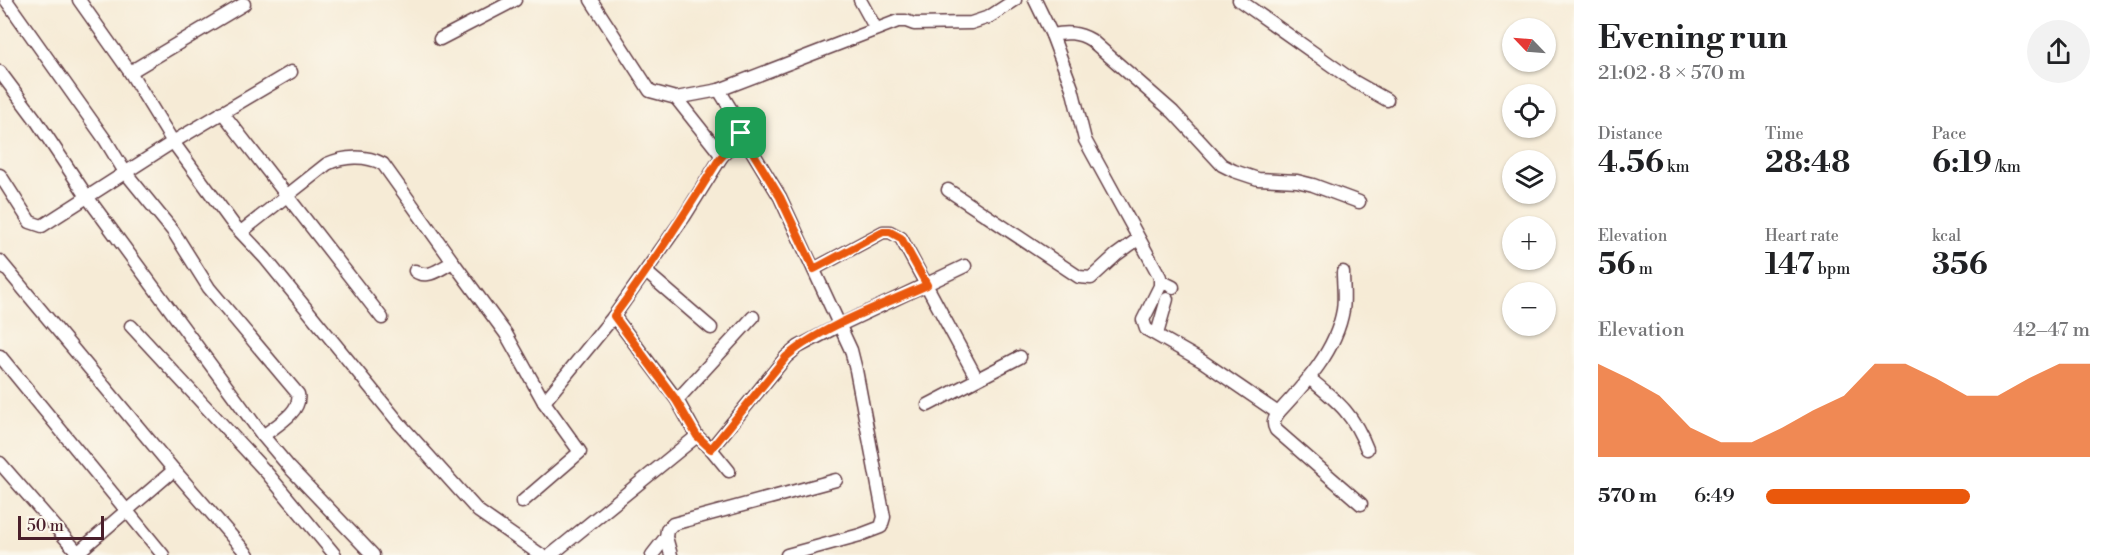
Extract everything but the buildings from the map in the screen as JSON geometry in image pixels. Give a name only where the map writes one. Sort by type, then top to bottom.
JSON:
[{"type":"street","points":[[6,0],[125,172],[173,231],[210,288],[298,394],[300,401],[296,409],[263,436]]},
{"type":"street","points":[[79,0],[130,72],[173,142],[233,224],[265,258],[400,424],[478,511],[543,555],[697,436]]},
{"type":"street","points":[[440,39],[515,0]]},
{"type":"street","points":[[591,0],[650,91],[676,98],[719,90],[898,21],[914,24],[971,23],[989,17],[1015,0]]},
{"type":"street","points":[[860,0],[876,29]]},
{"type":"street","points":[[1035,0],[1052,35],[1072,88],[1085,141],[1161,282],[1170,293],[1157,334]]},
{"type":"street","points":[[1239,0],[1355,82],[1387,100]]},
{"type":"street","points":[[130,72],[244,4]]},
{"type":"street","points":[[1052,35],[1063,33],[1083,35],[1091,40],[1173,112],[1213,157],[1234,171],[1258,179],[1297,181],[1359,202]]},
{"type":"street","points":[[0,72],[36,120],[88,198],[263,436],[290,468],[373,555]]},
{"type":"street","points":[[0,175],[30,222],[36,226],[42,226],[173,142],[291,72]]},
{"type":"street","points":[[544,402],[614,316],[646,272],[722,156],[738,140],[741,126],[719,90]]},
{"type":"street","points":[[676,98],[722,156]]},
{"type":"street","points":[[222,112],[382,318]]},
{"type":"street","points":[[741,133],[780,197],[840,325],[856,370],[884,517],[880,527],[860,535],[787,555]]},
{"type":"street","points":[[241,232],[332,162],[363,158],[374,159],[383,164],[506,334],[544,402],[580,452],[522,502]]},
{"type":"street","points":[[948,190],[1079,277],[1086,279],[1095,275],[1116,255],[1138,239]]},
{"type":"street","points":[[814,269],[883,232],[890,232],[901,238],[977,379]]},
{"type":"street","points":[[415,271],[421,276],[428,275],[453,262]]},
{"type":"street","points":[[1,264],[248,555]]},
{"type":"street","points":[[711,449],[786,357],[798,347],[965,266]]},
{"type":"street","points":[[646,272],[711,328]]},
{"type":"street","points":[[1342,272],[1344,298],[1337,330],[1309,378],[1274,419],[1274,425],[1276,430],[1361,504]]},
{"type":"street","points":[[1161,282],[1143,321],[1146,329],[1202,360],[1278,413]]},
{"type":"street","points":[[614,316],[676,400],[697,436],[729,471]]},
{"type":"street","points":[[676,400],[753,317]]},
{"type":"street","points":[[131,326],[267,473],[335,555]]},
{"type":"street","points":[[0,356],[163,555]]},
{"type":"street","points":[[928,405],[1020,357]]},
{"type":"street","points":[[1309,378],[1349,414],[1359,429],[1367,450]]},
{"type":"street","points":[[0,463],[77,554],[174,470]]},
{"type":"street","points":[[670,555],[666,537],[667,530],[673,524],[836,480]]},
{"type":"street","points":[[652,555],[666,537]]},
{"type":"route","points":[[741,133],[780,197],[814,269],[883,232],[890,232],[901,238],[927,285],[798,347],[786,357],[711,449],[697,436],[676,400],[614,316],[684,217],[722,156],[738,140],[741,133]]}]
